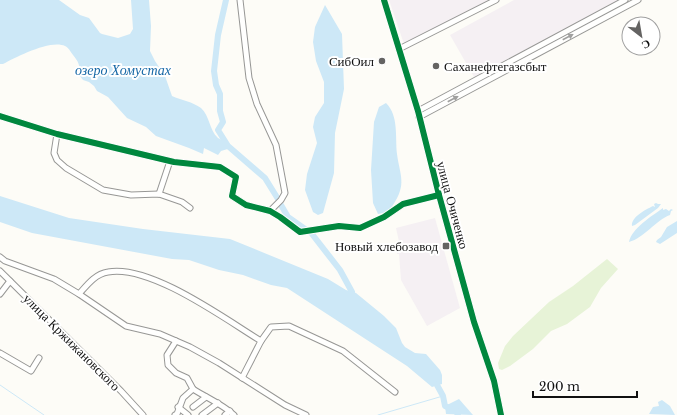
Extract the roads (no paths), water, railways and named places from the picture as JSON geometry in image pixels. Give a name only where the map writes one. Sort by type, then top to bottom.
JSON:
[{"type":"street","points":[[240,0],[249,78],[257,104],[276,145],[285,193],[281,200],[270,211]]},
{"type":"street","name":"улица Очиченко","points":[[384,0],[418,111],[418,117],[474,322],[494,381],[501,415]]},
{"type":"street","points":[[399,49],[496,0]]},
{"type":"street","points":[[418,111],[625,0]]},
{"type":"street","points":[[418,117],[638,0]]},
{"type":"street","points":[[0,116],[57,134],[170,161],[220,167],[236,177],[232,196],[246,205],[270,211],[300,232],[339,226],[360,228],[384,217],[403,204],[439,195]]},
{"type":"street","points":[[57,134],[54,153],[57,160],[73,173],[103,190],[131,195],[159,194],[182,202],[190,208]]},
{"type":"street","points":[[159,194],[170,161]]},
{"type":"street","name":"улица Кржижановского","points":[[0,257],[5,261],[45,275],[79,294],[126,326],[160,334],[190,347],[285,405],[306,415]]},
{"type":"street","name":"улица Кржижановского","points":[[0,271],[121,391],[143,415]]},
{"type":"street","points":[[79,294],[92,279],[107,272],[122,271],[136,273],[169,285],[261,341]]},
{"type":"street","points":[[0,294],[10,281]]},
{"type":"street","points":[[242,378],[270,327],[289,326],[343,351],[395,392]]},
{"type":"street","points":[[176,341],[167,355],[168,365],[176,373],[187,378],[193,389],[220,403],[234,415]]},
{"type":"street","points":[[0,353],[32,371],[39,358]]},
{"type":"street","points":[[175,415],[177,414],[178,407],[183,398],[193,389]]},
{"type":"street","points":[[193,406],[206,397]]},
{"type":"street","points":[[202,415],[218,403]]},
{"type":"street","points":[[178,407],[188,415]]},
{"type":"street","points":[[225,415],[230,411]]},
{"type":"water","name":"озеро Хомустах","points":[[0,0],[59,0],[80,15],[89,18],[100,33],[118,38],[130,34],[133,29],[131,0],[149,0],[151,26],[150,51],[165,76],[172,96],[201,108],[204,111],[215,135],[219,139],[229,143],[231,148],[221,151],[218,155],[204,148],[203,154],[156,136],[146,127],[127,118],[108,97],[97,91],[89,82],[83,80],[79,75],[80,69],[78,62],[65,46],[59,44],[43,47],[0,64]]},
{"type":"water","points":[[325,5],[342,34],[344,89],[335,133],[334,173],[323,213],[318,215],[313,212],[305,190],[307,174],[317,143],[313,127],[315,117],[324,103],[324,82],[316,61],[313,42],[315,27]]},
{"type":"water","points":[[386,103],[395,120],[401,185],[400,191],[392,207],[385,212],[378,214],[373,203],[371,170],[374,122],[379,107]]},
{"type":"water","points":[[0,196],[69,218],[143,229],[230,239],[328,279],[346,290],[356,293],[384,316],[396,328],[405,347],[415,353],[426,354],[440,370],[442,375],[442,384],[432,387],[407,366],[287,288],[271,285],[243,275],[219,270],[189,260],[172,259],[32,233],[0,222]]},
{"type":"water","points":[[654,204],[661,204],[658,208],[632,226],[632,223],[636,217],[653,206],[655,207]]},
{"type":"water","points":[[663,208],[663,210],[673,210],[671,211],[670,215],[665,217],[640,237],[629,242],[638,227]]},
{"type":"water","points":[[677,221],[677,233],[660,244],[656,242],[667,227]]},
{"type":"water","points":[[459,399],[473,415],[446,414],[445,406]]},
{"type":"water","points":[[662,400],[670,406],[675,415],[649,414],[653,407],[659,406],[658,402]]},
{"type":"waterway","points":[[226,0],[218,35],[214,71],[216,85],[220,94],[220,111],[223,122],[218,130],[228,146],[265,178],[278,199]]},
{"type":"waterway","points":[[281,205],[288,217],[305,229]]},
{"type":"waterway","points":[[312,234],[340,270],[352,292]]},
{"type":"waterway","points":[[0,385],[44,415]]},
{"type":"waterway","points":[[437,385],[443,396],[445,406],[456,411],[458,415]]},
{"type":"waterway","points":[[378,415],[443,396]]},
{"type":"place","name":"СибОил","points":[[382,61]]},
{"type":"place","name":"Саханефтегазсбыт","points":[[436,66]]},
{"type":"place","name":"Новый хлебозавод","points":[[446,246]]}]
